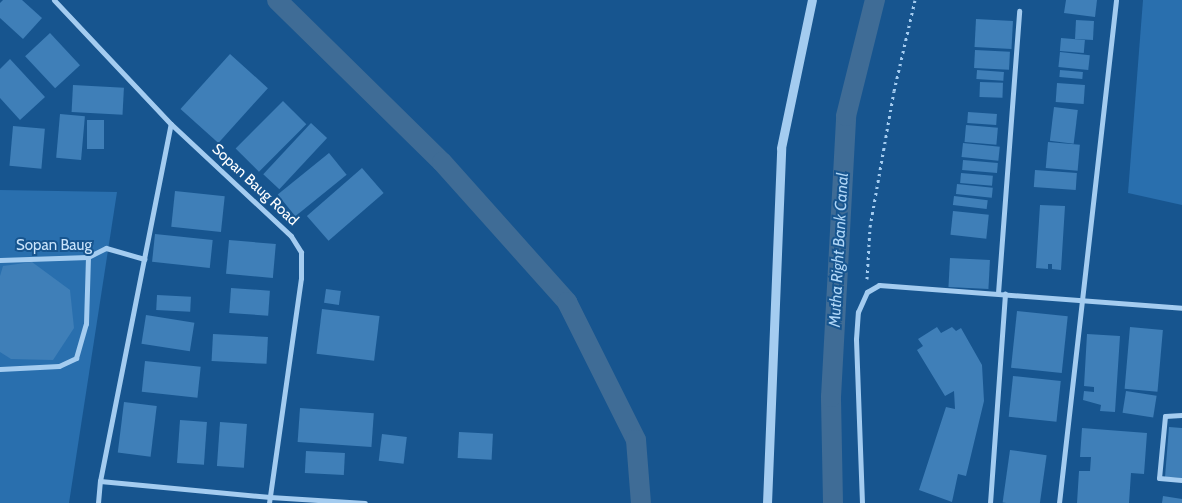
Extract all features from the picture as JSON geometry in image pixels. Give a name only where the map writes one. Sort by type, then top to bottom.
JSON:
[{"type":"street","name":"Sopan Baug Road","points":[[54,0],[171,124],[291,236],[301,252],[301,278],[269,500]]},
{"type":"street","points":[[767,503],[781,148],[812,0]]},
{"type":"street","points":[[1059,503],[1116,0]]},
{"type":"street","points":[[998,293],[1019,11]]},
{"type":"street","points":[[98,503],[100,481],[171,124]]},
{"type":"street","points":[[0,260],[88,257],[106,248],[144,259]]},
{"type":"street","points":[[0,368],[59,366],[76,358],[86,324],[88,257]]},
{"type":"street","points":[[862,503],[856,340],[858,312],[867,292],[879,284],[1182,308]]},
{"type":"street","points":[[990,503],[1005,294]]},
{"type":"street","points":[[1182,415],[1165,416],[1159,478],[1182,480]]},
{"type":"street","points":[[100,481],[269,500],[365,503]]},
{"type":"path","points":[[867,292],[870,227],[894,91],[915,0]]},
{"type":"green space","points":[[1143,0],[1182,0],[1182,205],[1128,193]]},
{"type":"green space","name":"Sopan Baug","points":[[0,190],[117,192],[69,503],[0,503]]},
{"type":"building","points":[[3,0],[22,0],[42,18],[23,39],[0,18],[0,3]]},
{"type":"building","points":[[1066,0],[1097,0],[1095,17],[1064,13]]},
{"type":"building","points":[[976,19],[1013,21],[1011,49],[975,47]]},
{"type":"building","points":[[1076,20],[1094,21],[1093,40],[1075,39]]},
{"type":"building","points":[[50,33],[80,65],[55,88],[25,56]]},
{"type":"building","points":[[1061,38],[1085,40],[1084,53],[1060,51]]},
{"type":"building","points":[[975,50],[1010,52],[1009,70],[974,68]]},
{"type":"building","points":[[1060,52],[1090,55],[1088,70],[1058,67]]},
{"type":"building","points":[[230,54],[268,88],[218,143],[180,109]]},
{"type":"building","points":[[10,59],[45,97],[20,120],[0,98],[0,69]]},
{"type":"building","points":[[977,70],[1004,72],[1003,81],[976,79]]},
{"type":"building","points":[[1060,70],[1083,72],[1082,79],[1059,77]]},
{"type":"building","points":[[980,82],[1003,83],[1002,98],[979,97]]},
{"type":"building","points":[[1057,83],[1085,85],[1084,104],[1056,102]]},
{"type":"building","points":[[73,85],[124,88],[123,115],[72,112]]},
{"type":"building","points":[[283,101],[306,124],[259,172],[236,148]]},
{"type":"building","points":[[1054,107],[1078,110],[1074,144],[1050,141]]},
{"type":"building","points":[[968,112],[997,114],[996,125],[967,123]]},
{"type":"building","points":[[60,114],[85,116],[81,160],[56,158]]},
{"type":"building","points":[[87,120],[104,120],[104,149],[87,149]]},
{"type":"building","points":[[311,123],[327,138],[279,189],[263,174]]},
{"type":"building","points":[[966,125],[998,128],[996,145],[965,142]]},
{"type":"building","points":[[13,126],[45,129],[41,169],[10,166]]},
{"type":"building","points":[[1048,142],[1080,145],[1078,171],[1046,168]]},
{"type":"building","points":[[963,143],[1000,147],[998,161],[962,157]]},
{"type":"building","points":[[329,153],[347,175],[295,216],[278,195]]},
{"type":"building","points":[[963,160],[998,163],[997,173],[962,170]]},
{"type":"building","points":[[362,168],[384,193],[329,241],[307,216]]},
{"type":"building","points":[[1035,170],[1077,173],[1076,190],[1034,187]]},
{"type":"building","points":[[961,173],[993,176],[992,186],[960,183]]},
{"type":"building","points":[[957,184],[993,188],[992,198],[956,194]]},
{"type":"building","points":[[175,191],[225,196],[221,232],[171,227]]},
{"type":"building","points":[[954,196],[988,200],[987,209],[953,205]]},
{"type":"building","points":[[1040,205],[1065,206],[1061,270],[1052,269],[1052,264],[1048,264],[1048,269],[1036,268]]},
{"type":"building","points":[[953,211],[989,215],[986,239],[950,235]]},
{"type":"building","points":[[155,234],[213,240],[210,268],[152,262]]},
{"type":"building","points":[[229,240],[276,244],[273,278],[226,274]]},
{"type":"building","points":[[950,258],[990,260],[988,289],[948,287]]},
{"type":"building","points":[[32,262],[70,290],[74,328],[53,360],[11,359],[0,352],[0,276],[3,266]]},
{"type":"building","points":[[231,288],[270,291],[268,316],[229,313]]},
{"type":"building","points":[[326,289],[341,291],[339,305],[324,303]]},
{"type":"building","points":[[157,295],[191,297],[190,312],[156,310]]},
{"type":"building","points":[[322,309],[380,316],[374,361],[317,354]]},
{"type":"building","points":[[1017,311],[1068,316],[1062,373],[1011,368]]},
{"type":"building","points":[[146,315],[194,323],[190,351],[141,344]]},
{"type":"building","points":[[937,327],[941,333],[952,327],[956,331],[961,328],[982,365],[984,401],[966,476],[958,474],[952,502],[919,490],[946,407],[955,409],[954,391],[945,396],[917,350],[923,346],[918,339]]},
{"type":"building","points":[[1130,327],[1163,330],[1157,392],[1125,389]]},
{"type":"building","points":[[213,334],[268,337],[267,364],[212,361]]},
{"type":"building","points":[[1087,334],[1120,336],[1115,412],[1100,411],[1101,405],[1083,400],[1084,391],[1094,392],[1094,387],[1084,386]]},
{"type":"building","points":[[145,361],[201,367],[197,398],[142,392]]},
{"type":"building","points":[[1013,376],[1061,381],[1056,422],[1009,417]]},
{"type":"building","points":[[1126,391],[1157,396],[1153,418],[1123,413]]},
{"type":"building","points":[[124,402],[157,406],[151,457],[118,453]]},
{"type":"building","points":[[300,408],[374,413],[371,447],[298,442]]},
{"type":"building","points":[[180,420],[207,422],[204,465],[177,463]]},
{"type":"building","points":[[220,422],[247,424],[244,468],[217,466]]},
{"type":"building","points":[[1169,427],[1182,428],[1182,478],[1165,477]]},
{"type":"building","points":[[1082,428],[1147,433],[1144,474],[1131,473],[1129,503],[1077,503],[1079,471],[1090,471],[1091,457],[1080,457]]},
{"type":"building","points":[[459,432],[493,434],[492,460],[458,458]]},
{"type":"building","points":[[382,434],[407,437],[404,464],[379,461]]},
{"type":"building","points":[[1010,450],[1047,455],[1040,503],[1003,502]]},
{"type":"building","points":[[306,451],[345,453],[344,475],[305,473]]},
{"type":"building","points":[[1163,496],[1182,499],[1182,503],[1162,503]]},
{"type":"waterway","points":[[277,0],[442,162],[567,302],[636,440],[641,503]]},
{"type":"waterway","name":"Mutha Right Bank Canal","points":[[833,503],[831,397],[846,116],[875,0]]}]
